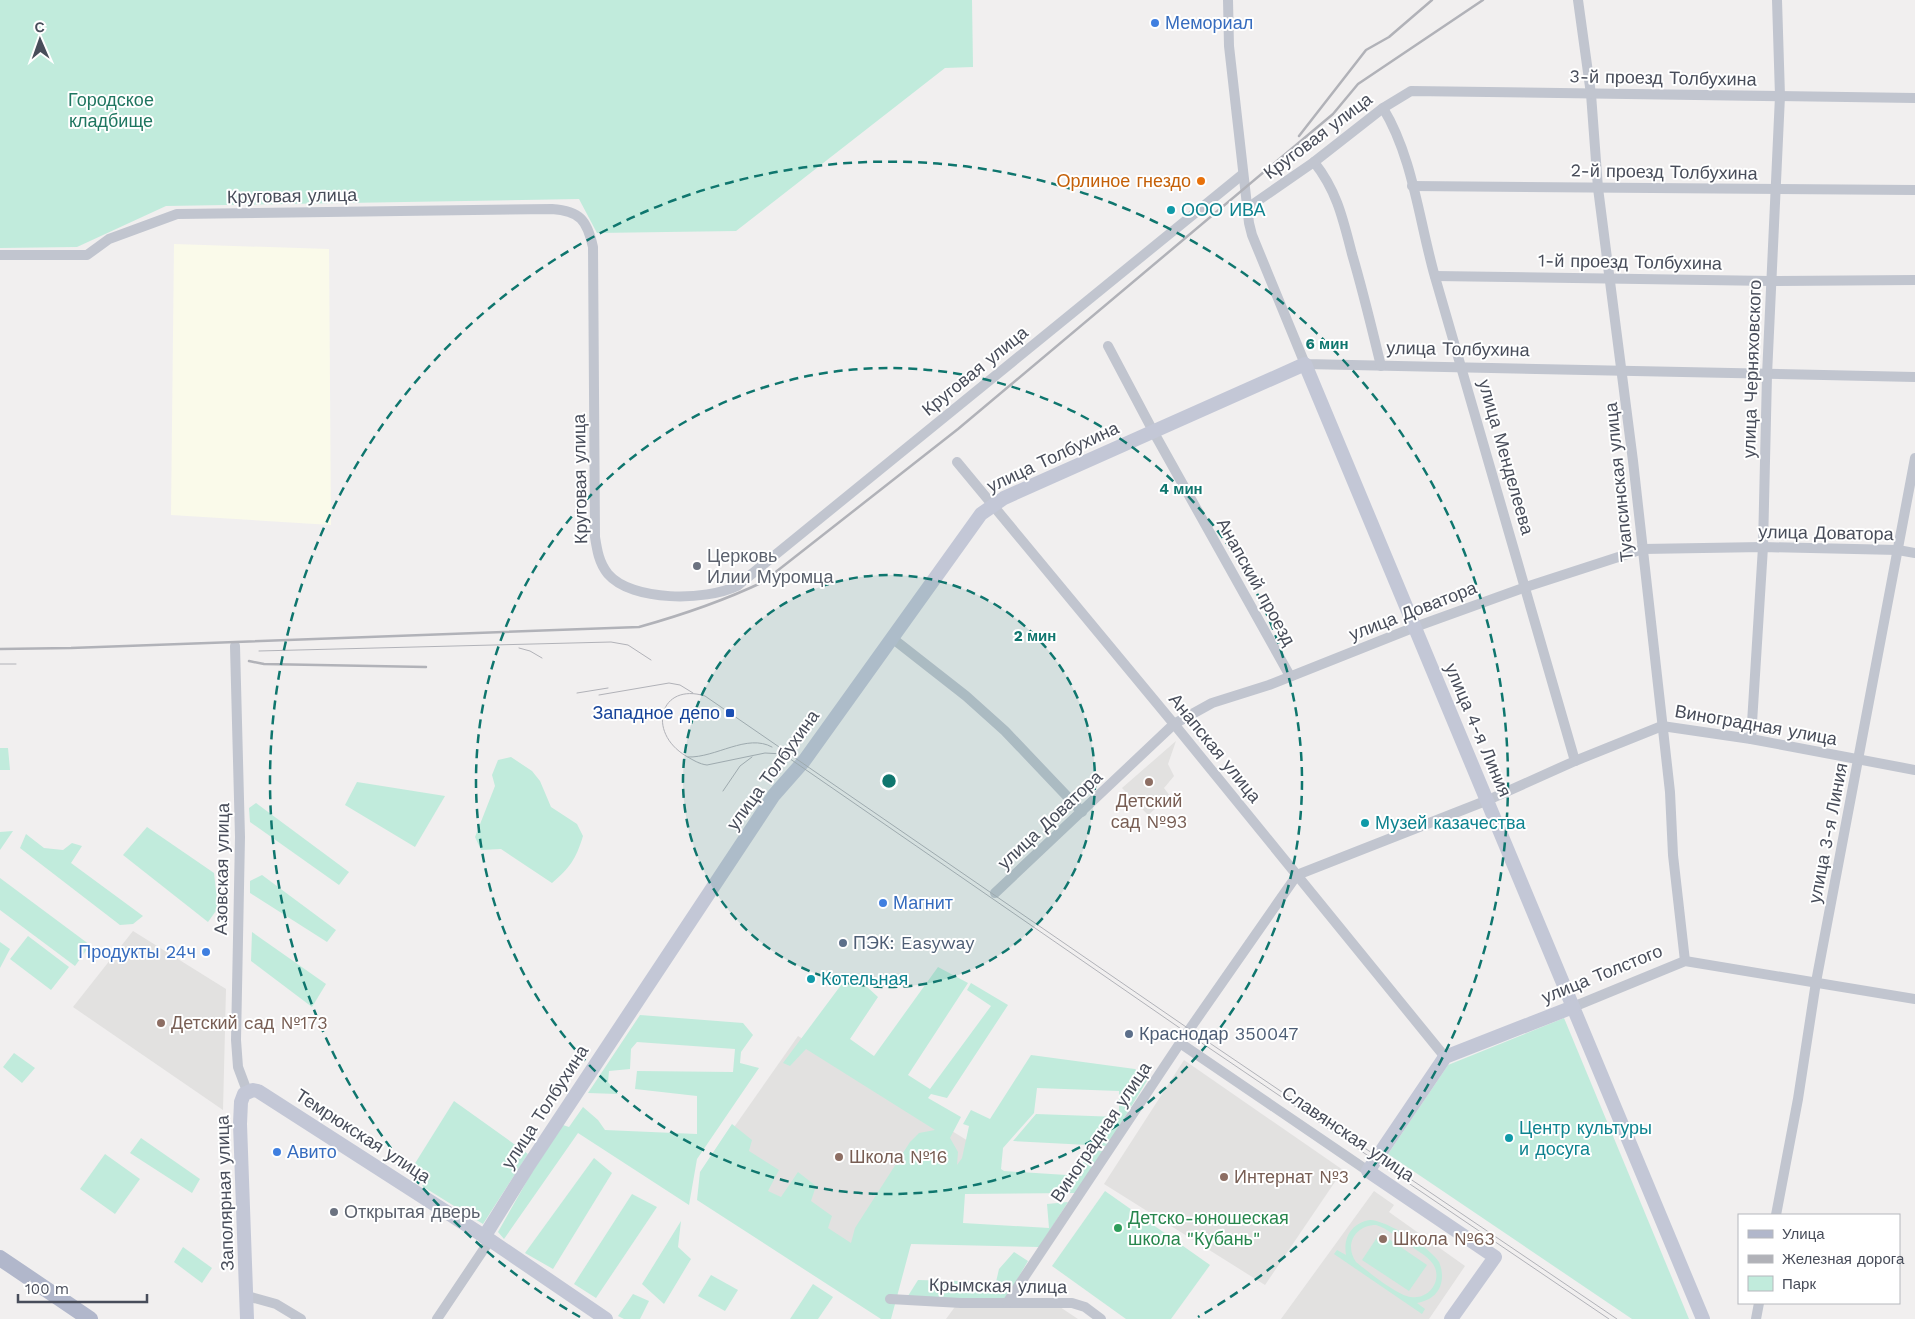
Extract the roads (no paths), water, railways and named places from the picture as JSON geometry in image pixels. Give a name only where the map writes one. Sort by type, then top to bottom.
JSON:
[{"type":"main road","points":[[0,1258],[90,1319]]},
{"type":"main road","points":[[0,1270],[72,1319]]},
{"type":"street","name":"улица 4-я Линия","points":[[1228,0],[1229,46],[1246,209],[1252,235],[1703,1319]]},
{"type":"street","name":"Туапсинская улица","points":[[1578,0],[1591,94],[1598,188],[1623,372],[1643,549],[1685,961]]},
{"type":"street","name":"улица Черняховского","points":[[1751,739],[1763,548],[1767,375],[1774,190],[1780,96],[1777,0]]},
{"type":"street","name":"Круговая улица","points":[[1246,209],[1314,162],[1383,108],[1411,90]]},
{"type":"street","name":"3-й проезд Толбухина","points":[[1411,90],[1915,98]]},
{"type":"street","name":"улица Менделеева","points":[[1383,108],[1394,126],[1412,186],[1435,276],[1526,587],[1574,761]]},
{"type":"street","points":[[1314,162],[1326,178],[1336,197],[1363,294],[1380,366]]},
{"type":"street","name":"Круговая улица","points":[[0,255],[87,255],[109,238],[177,214],[552,209],[577,214],[589,228],[593,247],[595,537],[599,558],[608,574],[624,586],[653,595],[706,595],[737,586],[1243,174]]},
{"type":"street","name":"2-й проезд Толбухина","points":[[1412,186],[1915,190]]},
{"type":"street","name":"1-й проезд Толбухина","points":[[1435,276],[1771,281],[1915,280]]},
{"type":"street","name":"Анапский проезд","points":[[1108,346],[1153,431],[1290,676]]},
{"type":"street","name":"улица Толбухина","points":[[487,1239],[527,1168],[774,795],[804,761],[981,514],[1004,498],[1305,364],[1915,377]]},
{"type":"street","name":"улица 3-я Линия","points":[[1776,1214],[1798,1099],[1816,982],[1915,458]]},
{"type":"street","name":"Анапская улица","points":[[957,462],[1174,724],[1445,1057]]},
{"type":"street","name":"улица Доватора","points":[[996,893],[1174,724],[1212,703],[1290,676],[1415,627],[1526,587],[1643,549],[1763,548],[1898,550],[1915,553]]},
{"type":"street","points":[[892,638],[966,696],[1005,731],[1082,812]]},
{"type":"street","name":"Азовская улица","points":[[235,646],[240,837],[236,1040],[238,1067],[247,1091]]},
{"type":"street","name":"Виноградная улица","points":[[1007,1303],[1180,1043],[1297,875],[1488,800],[1574,761],[1662,726],[1751,739],[1915,770]]},
{"type":"street","name":"улица Толстого","points":[[1445,1057],[1685,961],[1915,999]]},
{"type":"street","name":"Славянская улица","points":[[1180,1043],[1495,1257],[1451,1319]]},
{"type":"street","points":[[1368,1171],[1445,1057]]},
{"type":"street","name":"Темрюкская улица","points":[[247,1091],[258,1091],[487,1239],[606,1319]]},
{"type":"street","name":"Заполярная улица","points":[[247,1091],[241,1102],[240,1124],[247,1319]]},
{"type":"street","points":[[437,1319],[477,1262],[487,1239]]},
{"type":"street","points":[[247,1296],[276,1304],[301,1319]]},
{"type":"street","name":"Крымская улица","points":[[890,1299],[961,1303],[1072,1304],[1085,1307],[1101,1319]]},
{"type":"street","points":[[1756,1319],[1759,1304]]},
{"type":"tram line","points":[[259,651],[611,642],[628,645],[651,660]]},
{"type":"tram line","points":[[519,648],[530,651],[542,658]]},
{"type":"tram line","points":[[0,664],[16,664]]},
{"type":"tram line","points":[[599,695],[669,683],[680,685],[693,693]]},
{"type":"tram line","points":[[577,693],[608,688]]},
{"type":"tram line","points":[[1609,1319],[1187,1033],[783,754],[765,753],[707,765],[686,756],[673,746],[666,735],[663,723],[664,712],[669,703],[677,696],[690,694],[705,696],[1189,1029],[1617,1319]]},
{"type":"tram line","points":[[688,757],[709,754],[742,744],[762,743],[772,747]]},
{"type":"tram line","points":[[723,791],[740,766],[752,757]]},
{"type":"railway","points":[[1299,136],[1366,50],[1389,37],[1432,0]]},
{"type":"railway","points":[[0,649],[639,627],[671,618],[748,589],[763,582],[958,429],[1333,114],[1358,84],[1483,0]]},
{"type":"railway","points":[[249,661],[264,664],[426,667]]},
{"type":"place","name":"Мемориал","points":[[1155,23]]},
{"type":"place","name":"Орлиное гнездо","points":[[1201,181]]},
{"type":"place","name":"ООО ИВА","points":[[1171,210]]},
{"type":"place","name":"Церковь Илии Муромца","points":[[697,566]]},
{"type":"place","name":"Западное депо","points":[[730,713]]},
{"type":"place","name":"Детский сад №93","points":[[1149,782]]},
{"type":"place","name":"Музей казачества","points":[[1365,823]]},
{"type":"place","name":"Магнит","points":[[883,903]]},
{"type":"place","name":"ПЭК: Easyway","points":[[843,943]]},
{"type":"place","name":"Продукты 24ч","points":[[206,952]]},
{"type":"place","name":"Котельная","points":[[811,979]]},
{"type":"place","name":"Детский cад №173","points":[[161,1023]]},
{"type":"place","name":"Краснодар 350047","points":[[1129,1034]]},
{"type":"place","name":"Центр культуры и досуга","points":[[1509,1138]]},
{"type":"place","name":"Авито","points":[[277,1152]]},
{"type":"place","name":"Школа №16","points":[[839,1157]]},
{"type":"place","name":"Интернат №3","points":[[1224,1177]]},
{"type":"place","name":"Открытая дверь","points":[[334,1212]]},
{"type":"place","name":"Детско-юношеская школа \"Кубань\"","points":[[1118,1228]]},
{"type":"place","name":"Школа №63","points":[[1383,1239]]},
{"type":"park label","name":"Городское кладбище","points":[[111,110]]}]
